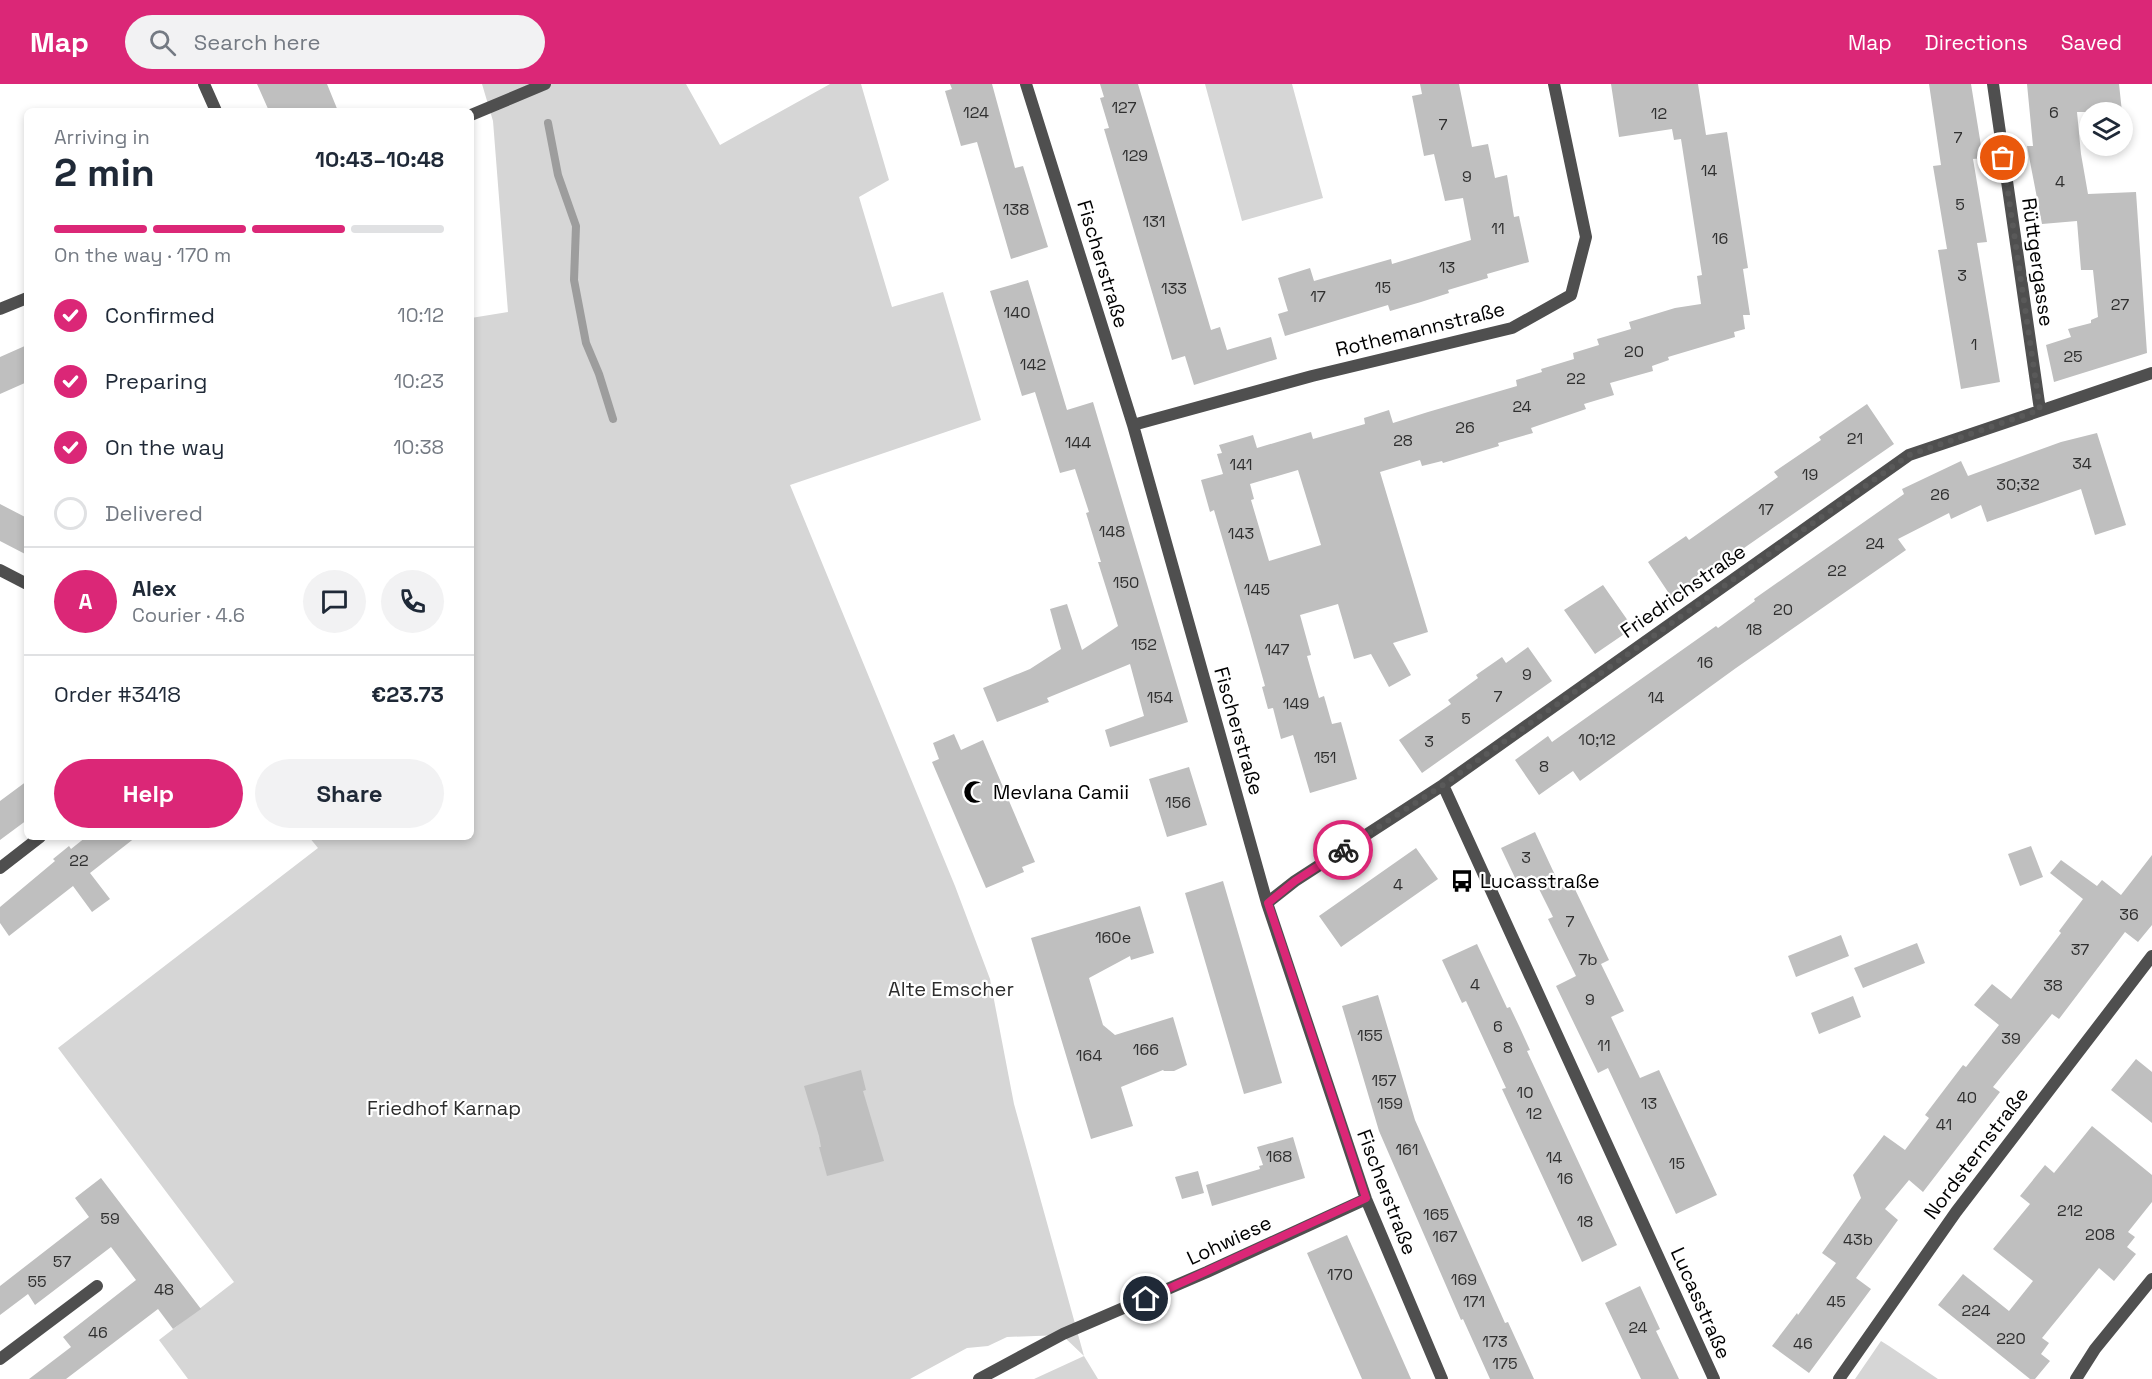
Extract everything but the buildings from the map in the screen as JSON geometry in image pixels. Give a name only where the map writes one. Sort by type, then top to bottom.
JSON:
[{"type":"street","points":[[204,84],[215,108]]},
{"type":"street","points":[[474,114],[545,84]]},
{"type":"street","name":"Fischerstraße","points":[[1026,84],[1133,425],[1268,903],[1366,1198],[1442,1379]]},
{"type":"street","name":"Rothemannstraße","points":[[1133,425],[1312,376],[1512,328],[1571,295],[1586,237],[1554,84]]},
{"type":"street","name":"Rüttgergasse","points":[[1993,84],[2040,410]]},
{"type":"street","points":[[1,306],[24,299]]},
{"type":"street","name":"Friedrichstraße","points":[[1268,903],[1295,881],[1443,785],[1909,455],[2152,373]]},
{"type":"street","points":[[0,570],[24,582]]},
{"type":"street","name":"Lucasstraße","points":[[1443,785],[1714,1379]]},
{"type":"street","points":[[0,868],[36,840]]},
{"type":"street","name":"Nordsternstraße","points":[[1839,1379],[1966,1198],[2152,956]]},
{"type":"street","name":"Lohwiese","points":[[978,1379],[1063,1334],[1207,1272],[1366,1198]]},
{"type":"street","points":[[2076,1379],[2095,1348],[2152,1279]]},
{"type":"street","points":[[0,1359],[97,1286]]},
{"type":"green space","name":"Friedhof Karnap","points":[[482,84],[686,84],[720,145],[830,84],[861,84],[889,180],[859,197],[892,307],[943,292],[981,420],[790,485],[955,886],[990,979],[1014,1104],[1084,1356],[1062,1335],[1007,1337],[988,1346],[967,1348],[910,1379],[188,1379],[159,1340],[234,1282],[58,1048],[318,848],[311,840],[474,840],[474,318],[508,312],[493,121]]},
{"type":"green space","points":[[1205,84],[1292,84],[1323,198],[1242,221]]},
{"type":"green space","points":[[1881,1341],[1889,1346],[1938,1379],[1855,1379]]},
{"type":"green space","points":[[1084,1356],[1098,1379],[1034,1379]]},
{"type":"waterway","name":"Alte Emscher","points":[[548,123],[558,175],[576,226],[574,280],[586,343],[599,374],[613,419]]},
{"type":"way so far","points":[[1343,850],[1443,785],[1909,455],[2040,410],[2003,158]]},
{"type":"place","name":"Mevlana Camii","points":[[975,792]]},
{"type":"place","name":"Lucasstraße","points":[[1462,881]]},
{"type":"route","points":[[1146,1299],[1366,1198],[1268,903],[1295,881],[1343,850]]}]
